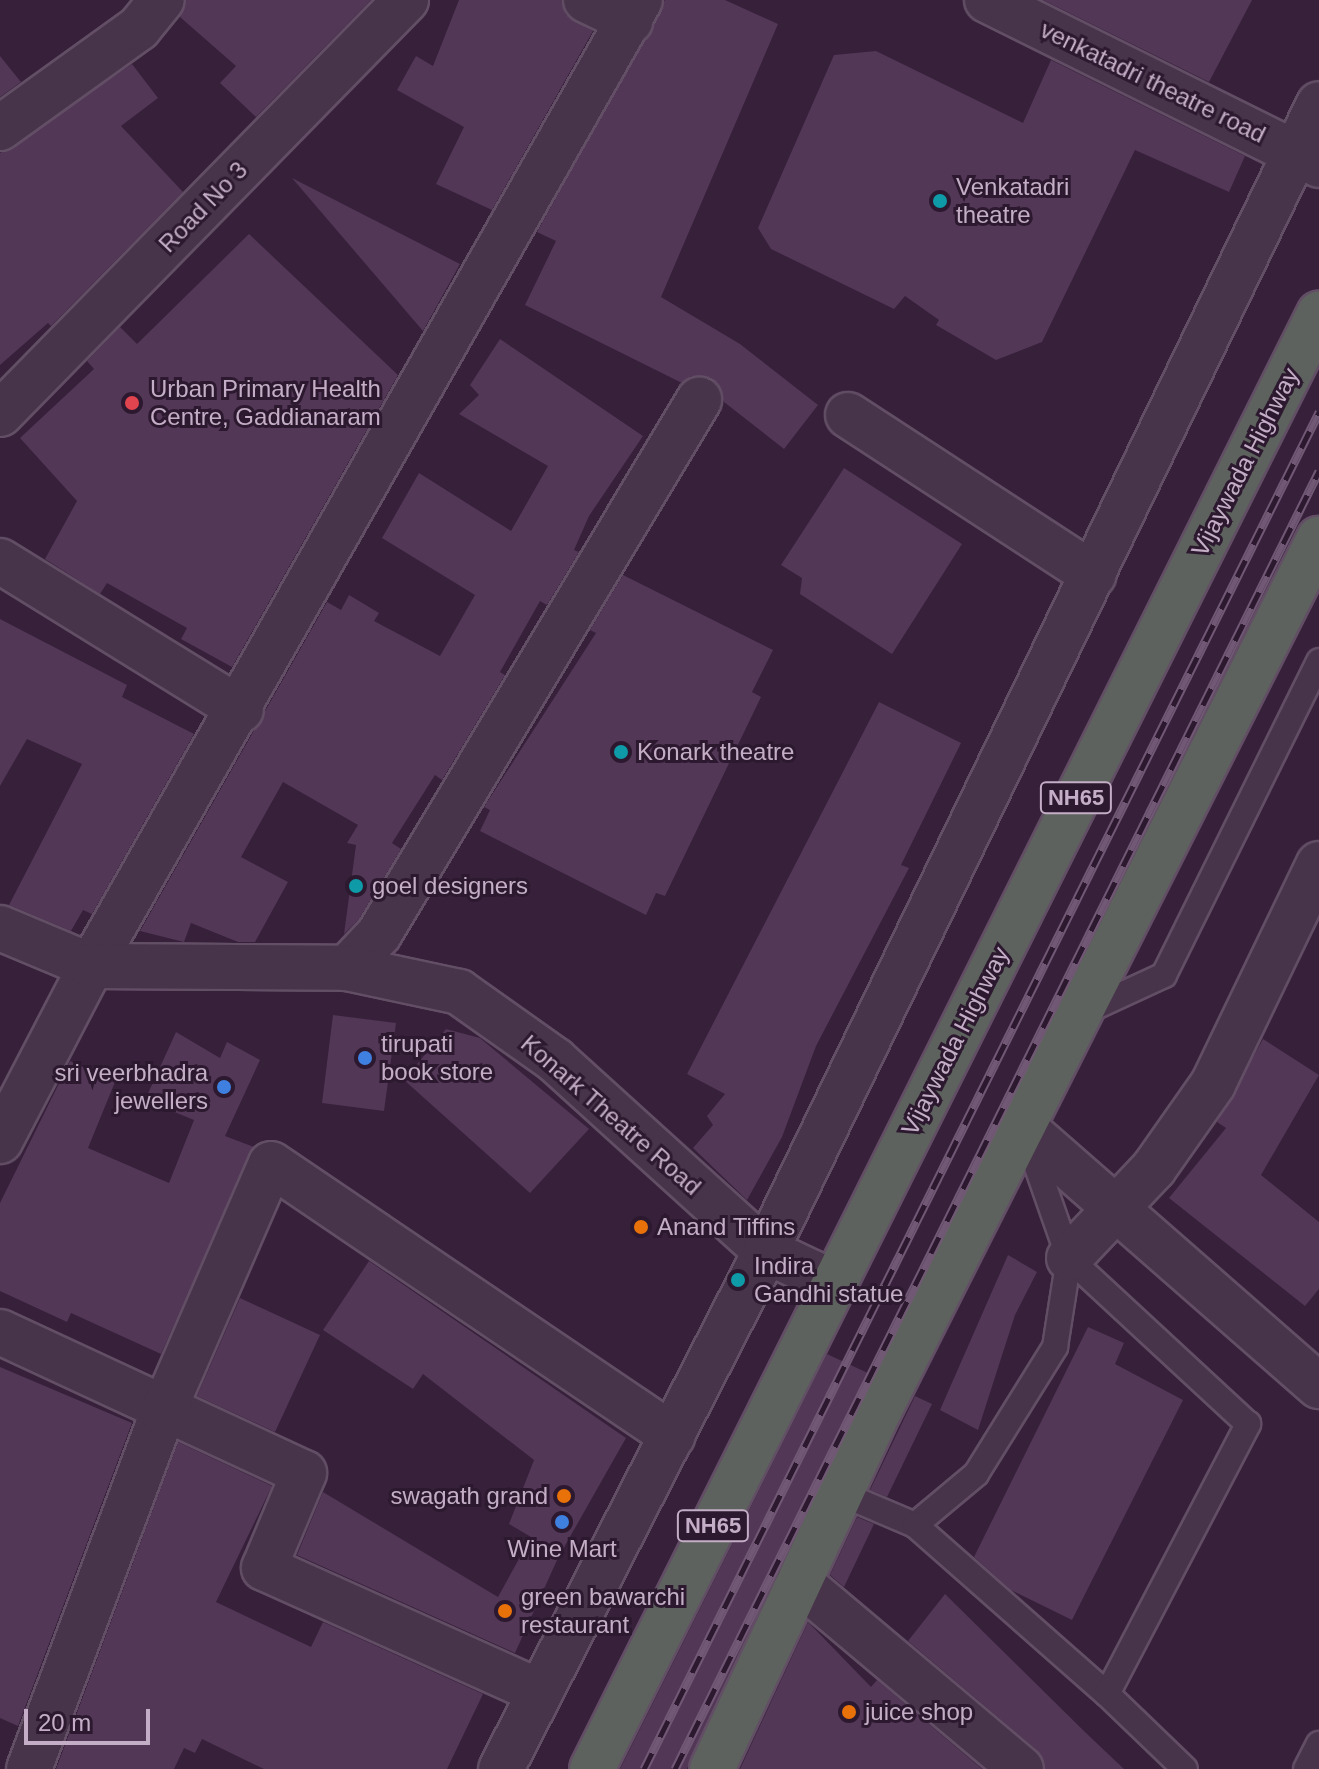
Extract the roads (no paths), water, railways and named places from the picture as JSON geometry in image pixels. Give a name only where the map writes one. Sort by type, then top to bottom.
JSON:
[{"type":"highway","name":"Vijaywada Highway","points":[[592,1769],[1319,314]]},
{"type":"highway","points":[[712,1769],[842,1494],[1319,539]]},
{"type":"street","points":[[0,128],[139,28],[162,0]]},
{"type":"street","name":"Road No 3","points":[[0,414],[406,0]]},
{"type":"street","points":[[0,1141],[91,966],[241,710],[635,10],[586,0]]},
{"type":"street","name":"venkatadri theatre road","points":[[987,0],[1308,159]]},
{"type":"street","points":[[501,1769],[538,1691],[766,1251],[1093,575],[1308,159],[1319,104]]},
{"type":"street","points":[[347,968],[379,934],[699,400]]},
{"type":"street","points":[[848,415],[1093,575]]},
{"type":"street","points":[[0,561],[241,710]]},
{"type":"street","points":[[1069,1258],[1154,1168],[1213,1084],[1319,864]]},
{"type":"street","name":"Konark Theatre Road","points":[[0,928],[91,966],[347,968],[459,992],[555,1060],[766,1251],[834,1283]]},
{"type":"street","points":[[1024,1128],[1319,1386]]},
{"type":"street","points":[[29,1769],[163,1412],[271,1164],[672,1436]]},
{"type":"street","points":[[0,1332],[163,1412],[304,1473],[264,1568],[538,1691]]},
{"type":"street","points":[[799,1582],[1021,1769]]},
{"type":"lane","points":[[1081,1013],[1164,975],[1319,661]]},
{"type":"lane","points":[[915,1525],[976,1474],[1055,1347],[1069,1258],[1024,1128]]},
{"type":"lane","points":[[1069,1258],[1248,1424],[1107,1694]]},
{"type":"lane","points":[[842,1494],[915,1525],[1107,1694],[1185,1769]]},
{"type":"lane","points":[[1306,1769],[1319,1744]]},
{"type":"railway","points":[[644,1769],[1319,412]]},
{"type":"railway","points":[[675,1769],[1319,471]]},
{"type":"place","name":"Venkatadri theatre","points":[[940,201]]},
{"type":"place","name":"Urban Primary Health Centre, Gaddianaram","points":[[132,403]]},
{"type":"place","name":"Konark theatre","points":[[621,752]]},
{"type":"place","name":"goel designers","points":[[356,886]]},
{"type":"place","name":"tirupati book store","points":[[365,1058]]},
{"type":"place","name":"sri veerbhadra jewellers","points":[[224,1087]]},
{"type":"place","name":"Anand Tiffins","points":[[641,1227]]},
{"type":"place","name":"Indira Gandhi statue","points":[[738,1280]]},
{"type":"place","name":"swagath grand","points":[[564,1496]]},
{"type":"place","name":"Wine Mart","points":[[562,1522]]},
{"type":"place","name":"green bawarchi restaurant","points":[[505,1611]]},
{"type":"place","name":"juice shop","points":[[849,1712]]}]
